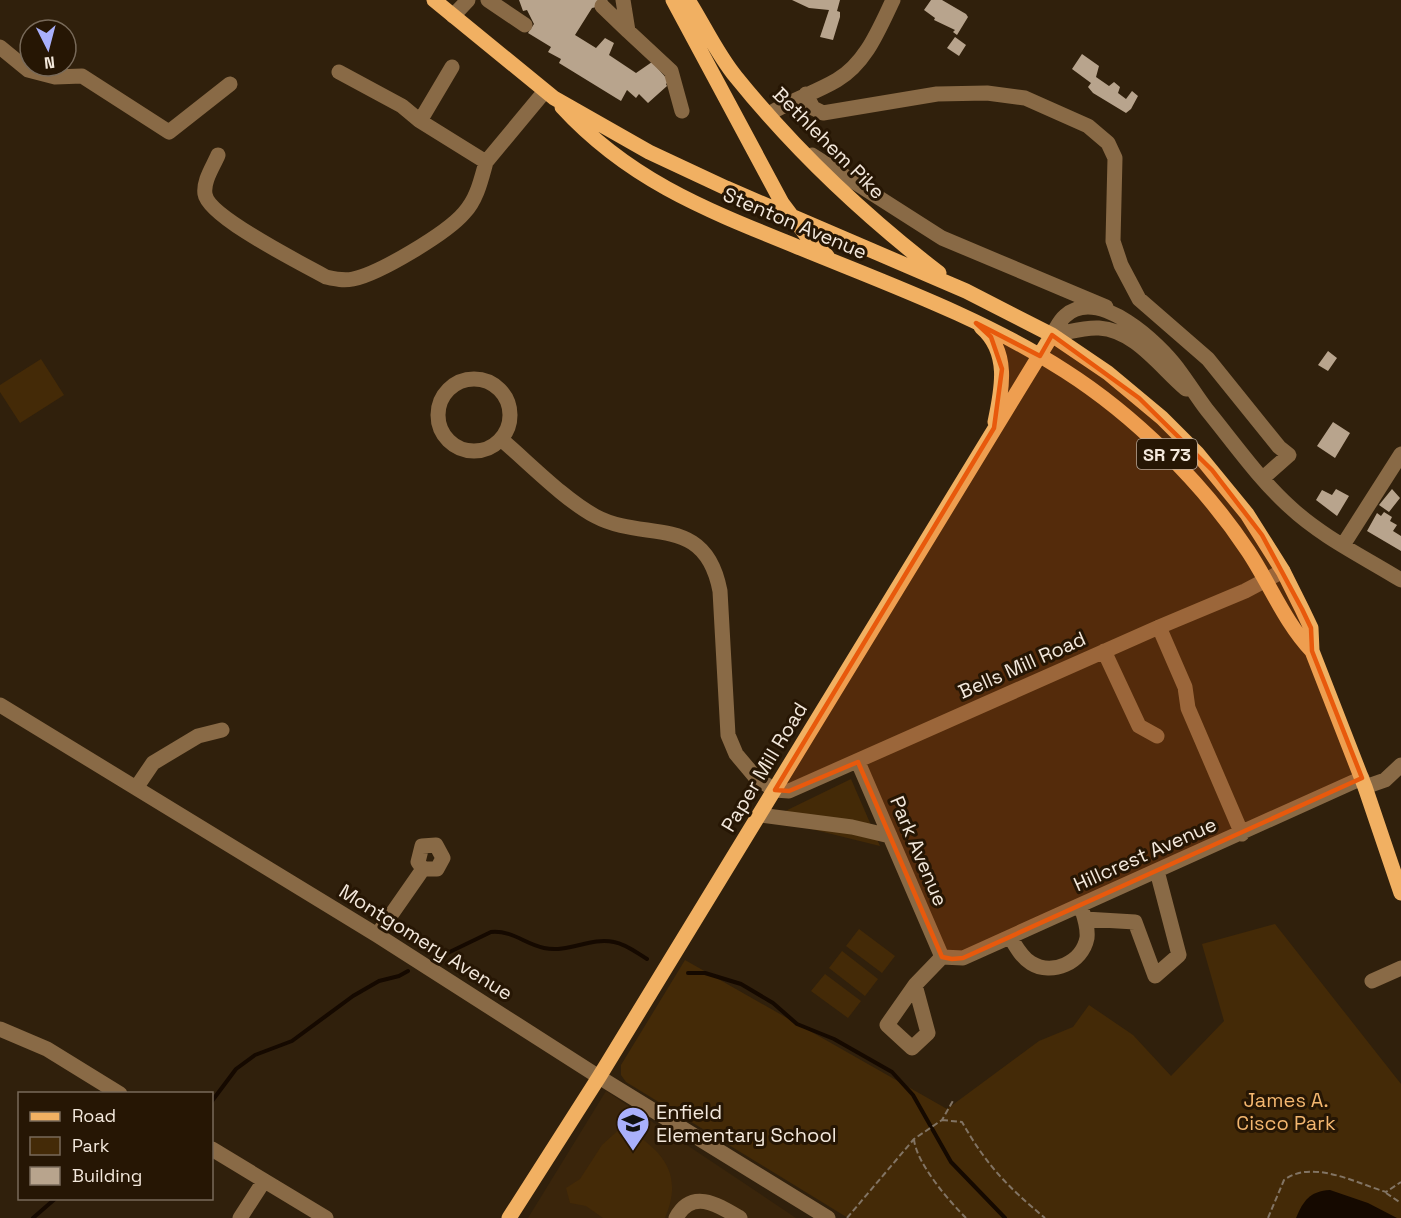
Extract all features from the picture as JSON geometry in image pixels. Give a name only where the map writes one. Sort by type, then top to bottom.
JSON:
[{"type":"main road","name":"Stenton Avenue","points":[[434,0],[549,94],[603,148],[653,181],[722,216],[976,323],[1040,356]]},
{"type":"main road","points":[[673,0],[706,65],[791,216],[809,239],[834,262]]},
{"type":"main road","name":"Bethlehem Pike","points":[[688,0],[735,76],[801,148],[852,200],[899,241],[939,274],[966,291]]},
{"type":"main road","name":"Stenton Avenue","points":[[549,94],[673,164],[966,291],[1052,335]]},
{"type":"main road","points":[[976,323],[991,337],[1002,369],[1002,387],[994,428]]},
{"type":"main road","points":[[1052,335],[1139,398],[1212,470],[1247,514],[1283,571],[1311,628],[1312,651],[1364,783],[1401,892]]},
{"type":"main road","name":"Paper Mill Road","points":[[510,1218],[776,789],[1052,335]]},
{"type":"main road","name":"SR 73","points":[[1040,356],[1107,401],[1176,464],[1247,549],[1266,580]]},
{"type":"main road","points":[[1266,580],[1296,635],[1312,651]]},
{"type":"street","points":[[453,16],[468,0]]},
{"type":"street","points":[[488,0],[525,25]]},
{"type":"street","points":[[623,0],[628,30]]},
{"type":"street","points":[[769,114],[837,80],[854,67],[868,48],[893,0]]},
{"type":"street","points":[[602,6],[671,71],[682,111]]},
{"type":"street","points":[[0,47],[28,70],[56,77],[82,76],[170,132],[230,84]]},
{"type":"street","points":[[420,121],[452,67]]},
{"type":"street","points":[[339,72],[402,106],[420,121],[486,162]]},
{"type":"street","points":[[218,155],[206,182],[205,194],[208,202],[242,230],[326,276],[341,281],[371,273],[440,234],[456,221],[477,193],[486,162],[549,94]]},
{"type":"street","points":[[806,94],[813,108],[823,113],[936,94],[1006,95],[1025,98],[1054,108],[1100,135],[1115,158],[1113,241],[1129,283],[1145,306],[1208,359],[1279,447],[1289,455],[1263,478]]},
{"type":"street","points":[[801,148],[924,229],[1095,301],[1138,328],[1178,368],[1199,400],[1263,478],[1301,516],[1401,580]]},
{"type":"street","points":[[1052,335],[1065,316],[1071,312],[1099,310],[1121,317]]},
{"type":"street","points":[[1052,335],[1098,328],[1119,332],[1144,350],[1199,400]]},
{"type":"street","points":[[477,379],[489,382],[503,392],[509,404],[511,416],[502,440],[480,452],[467,452],[455,447],[446,439],[437,416],[439,404],[445,393],[464,380],[477,379]]},
{"type":"street","points":[[502,440],[595,516],[627,526],[670,532],[689,541],[706,558],[713,568],[720,591],[728,735],[736,754],[747,769],[756,779],[776,789]]},
{"type":"street","points":[[1343,545],[1401,454]]},
{"type":"street","name":"Bells Mill Road","points":[[776,789],[789,791],[858,762],[1283,571]]},
{"type":"street","points":[[1159,627],[1185,687],[1188,708],[1242,834]]},
{"type":"street","points":[[1104,651],[1139,726],[1157,736]]},
{"type":"street","name":"Montgomery Avenue","points":[[0,705],[377,935],[599,1077],[828,1218]]},
{"type":"street","points":[[136,788],[153,763],[198,736],[222,730]]},
{"type":"street","name":"Park Avenue","points":[[858,762],[942,957]]},
{"type":"street","name":"Hillcrest Avenue","points":[[942,957],[963,958],[1010,937],[1082,912],[1157,871],[1364,783],[1385,780],[1401,765]]},
{"type":"street","points":[[760,815],[852,827],[890,836]]},
{"type":"street","points":[[377,935],[423,869]]},
{"type":"street","points":[[1010,937],[1022,957],[1031,964],[1054,968],[1066,965],[1083,950],[1087,938],[1082,912],[1135,922],[1155,976],[1179,955],[1157,871]]},
{"type":"street","points":[[915,985],[942,957]]},
{"type":"street","points":[[1372,981],[1401,968]]},
{"type":"street","points":[[0,1029],[46,1049],[117,1092]]},
{"type":"street","points":[[213,1150],[326,1218]]},
{"type":"street","points":[[240,1218],[264,1181]]},
{"type":"street","points":[[676,1218],[679,1211],[694,1202],[711,1202],[740,1218]]},
{"type":"path","points":[[848,1218],[914,1139],[942,1120],[954,1099]]},
{"type":"path","points":[[942,1120],[962,1122],[981,1156],[1009,1187],[1045,1218]]},
{"type":"path","points":[[914,1139],[919,1157],[949,1201],[966,1218]]},
{"type":"path","points":[[1268,1218],[1284,1180],[1302,1171],[1318,1171],[1386,1192],[1401,1203]]},
{"type":"path","points":[[1386,1192],[1401,1182]]},
{"type":"highlighted area","points":[[976,323],[1040,356],[1052,335],[1139,398],[1212,470],[1262,535],[1302,609],[1311,628],[1312,651],[1362,778],[963,958],[952,959],[942,957],[858,762],[789,791],[775,790],[994,428],[1002,369],[991,337]]},
{"type":"shaded area","name":"Enfield Elementary School","points":[[606,1091],[796,1218],[528,1218]]},
{"type":"shaded area","points":[[1330,1190],[1368,1203],[1397,1218],[1296,1218],[1308,1198],[1317,1192]]},
{"type":"green space","points":[[41,359],[64,395],[20,423],[0,392],[0,385]]},
{"type":"green space","points":[[851,779],[880,846],[771,819],[773,817]]},
{"type":"green space","name":"James A. Cisco Park","points":[[1275,924],[1401,1084],[1401,1218],[848,1218],[626,1082],[621,1075],[621,1065],[685,960],[947,1109],[1039,1041],[1073,1027],[1089,1005],[1133,1035],[1171,1076],[1224,1021],[1202,944]]},
{"type":"green space","points":[[859,929],[895,956],[882,973],[846,946]]},
{"type":"green space","points":[[842,951],[878,979],[865,996],[829,968]]},
{"type":"green space","points":[[825,974],[861,1001],[848,1018],[811,991]]},
{"type":"green space","points":[[623,1126],[648,1143],[665,1163],[672,1187],[665,1218],[603,1218],[586,1206],[570,1203],[566,1188],[580,1179],[602,1145]]},
{"type":"building","points":[[519,0],[607,0],[609,4],[592,8],[575,35],[596,48],[605,38],[614,43],[609,55],[636,73],[652,62],[669,81],[667,86],[648,103],[639,94],[636,98],[627,90],[621,101],[559,63],[561,59],[548,52],[551,47],[528,33],[534,24],[527,10],[523,11]]},
{"type":"building","points":[[792,0],[840,0],[837,11],[840,12],[840,17],[833,40],[820,37],[829,10],[809,8]]},
{"type":"building","points":[[931,0],[942,0],[966,14],[968,17],[957,35],[953,32],[955,30],[934,20],[935,18],[924,10]]},
{"type":"building","points":[[955,37],[966,45],[959,56],[947,48]]},
{"type":"building","points":[[1082,54],[1099,66],[1096,77],[1109,86],[1114,82],[1120,87],[1118,93],[1126,99],[1132,91],[1138,96],[1131,109],[1126,113],[1093,93],[1088,87],[1091,83],[1072,69]]},
{"type":"building","points":[[1328,351],[1337,358],[1328,371],[1318,365]]},
{"type":"building","points":[[1333,422],[1350,433],[1335,458],[1317,446]]},
{"type":"building","points":[[1336,489],[1349,496],[1337,516],[1316,500],[1322,490],[1332,495]]},
{"type":"building","points":[[1392,489],[1400,498],[1389,512],[1379,505]]},
{"type":"building","points":[[1384,512],[1392,517],[1390,521],[1397,525],[1393,531],[1401,536],[1401,551],[1367,531],[1377,513],[1381,516]]},
{"type":"waterway","points":[[431,961],[491,932],[505,933],[537,946],[553,949],[596,942],[614,942],[647,959]]},
{"type":"waterway","points":[[213,1100],[236,1069],[255,1055],[292,1041],[353,996],[379,981],[408,971]]},
{"type":"waterway","points":[[688,973],[705,973],[741,984],[773,1003],[797,1024],[834,1039],[892,1072],[913,1095],[951,1162],[1005,1218]]},
{"type":"waterway","points":[[33,1218],[54,1200]]},
{"type":"place","name":"Enfield Elementary School","points":[[633,1152]]}]
